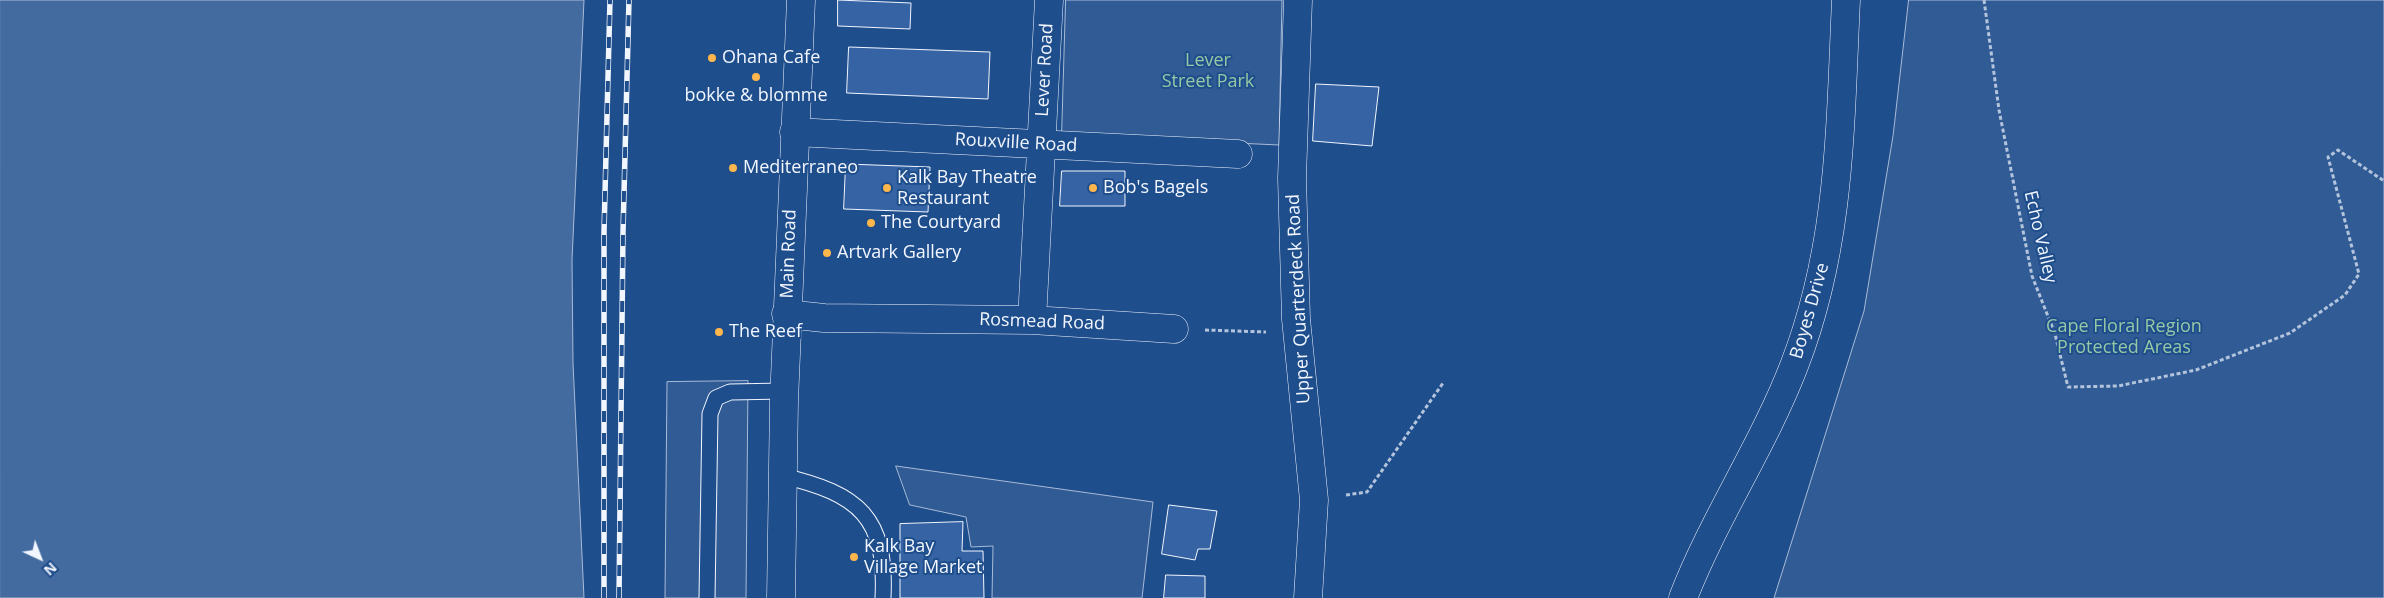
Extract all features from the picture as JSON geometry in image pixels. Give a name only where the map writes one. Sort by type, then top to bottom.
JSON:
[{"type":"street","name":"Main Road","points":[[781,598],[786,314],[801,0]]},
{"type":"street","name":"Lever Road","points":[[1032,320],[1049,0]]},
{"type":"street","name":"Upper Quarterdeck Road","points":[[1298,0],[1292,157],[1297,333],[1314,500],[1308,598]]},
{"type":"street","name":"Boyes Drive","points":[[1683,598],[1710,537],[1775,410],[1795,364],[1813,308],[1827,251],[1837,184],[1846,0]]},
{"type":"street","name":"Rouxville Road","points":[[794,132],[1238,154]]},
{"type":"street","name":"Rosmead Road","points":[[786,314],[824,318],[1032,320],[1174,329]]},
{"type":"lane","points":[[707,598],[710,414],[716,398],[730,392],[784,391]]},
{"type":"lane","points":[[783,476],[818,484],[848,500],[869,518],[878,537],[885,569],[884,598]]},
{"type":"path","name":"Echo Valley","points":[[1984,0],[1999,110],[2032,276],[2056,334],[2068,387],[2118,386],[2196,370],[2290,333],[2346,295],[2358,274],[2328,157],[2338,150],[2384,181]]},
{"type":"path","points":[[1174,329],[1297,333]]},
{"type":"path","points":[[1314,500],[1368,492],[1442,383]]},
{"type":"shaded area","points":[[0,0],[584,0],[572,260],[573,363],[584,598],[0,598]]},
{"type":"shaded area","name":"Lever Street Park","points":[[1066,0],[1282,0],[1279,145],[1062,135]]},
{"type":"shaded area","name":"Cape Floral Region Protected Areas","points":[[1909,0],[2384,0],[2384,598],[1774,598],[1864,311],[1893,136]]},
{"type":"shaded area","points":[[748,381],[746,598],[665,598],[667,382]]},
{"type":"shaded area","points":[[896,466],[1153,502],[1142,598],[992,598],[993,546],[971,547],[966,517],[910,505]]},
{"type":"building","points":[[838,0],[911,3],[910,29],[838,26]]},
{"type":"building","points":[[849,47],[990,52],[988,99],[847,93]]},
{"type":"building","points":[[1316,84],[1379,87],[1372,146],[1313,141]]},
{"type":"building","name":"Kalk Bay Theatre Restaurant","points":[[846,164],[930,167],[928,212],[844,209]]},
{"type":"building","name":"Bob's Bagels","points":[[1062,171],[1125,171],[1125,206],[1060,206]]},
{"type":"building","points":[[1169,505],[1217,511],[1210,549],[1198,549],[1195,560],[1162,554]]},
{"type":"building","points":[[963,522],[962,551],[983,551],[984,598],[900,598],[900,524]]},
{"type":"building","points":[[1166,575],[1205,576],[1205,598],[1164,598]]},
{"type":"railway","points":[[604,598],[604,232],[610,0]]},
{"type":"railway","points":[[619,598],[623,232],[629,0]]},
{"type":"place","name":"Ohana Cafe","points":[[712,58]]},
{"type":"place","name":"bokke & blomme","points":[[756,77]]},
{"type":"place","name":"Mediterraneo","points":[[733,168]]},
{"type":"place","name":"Kalk Bay Theatre Restaurant","points":[[887,188]]},
{"type":"place","name":"Bob's Bagels","points":[[1093,188]]},
{"type":"place","name":"The Courtyard","points":[[871,223]]},
{"type":"place","name":"Artvark Gallery","points":[[827,253]]},
{"type":"place","name":"The Reef","points":[[719,332]]},
{"type":"place","name":"Kalk Bay Village Market","points":[[854,557]]}]
